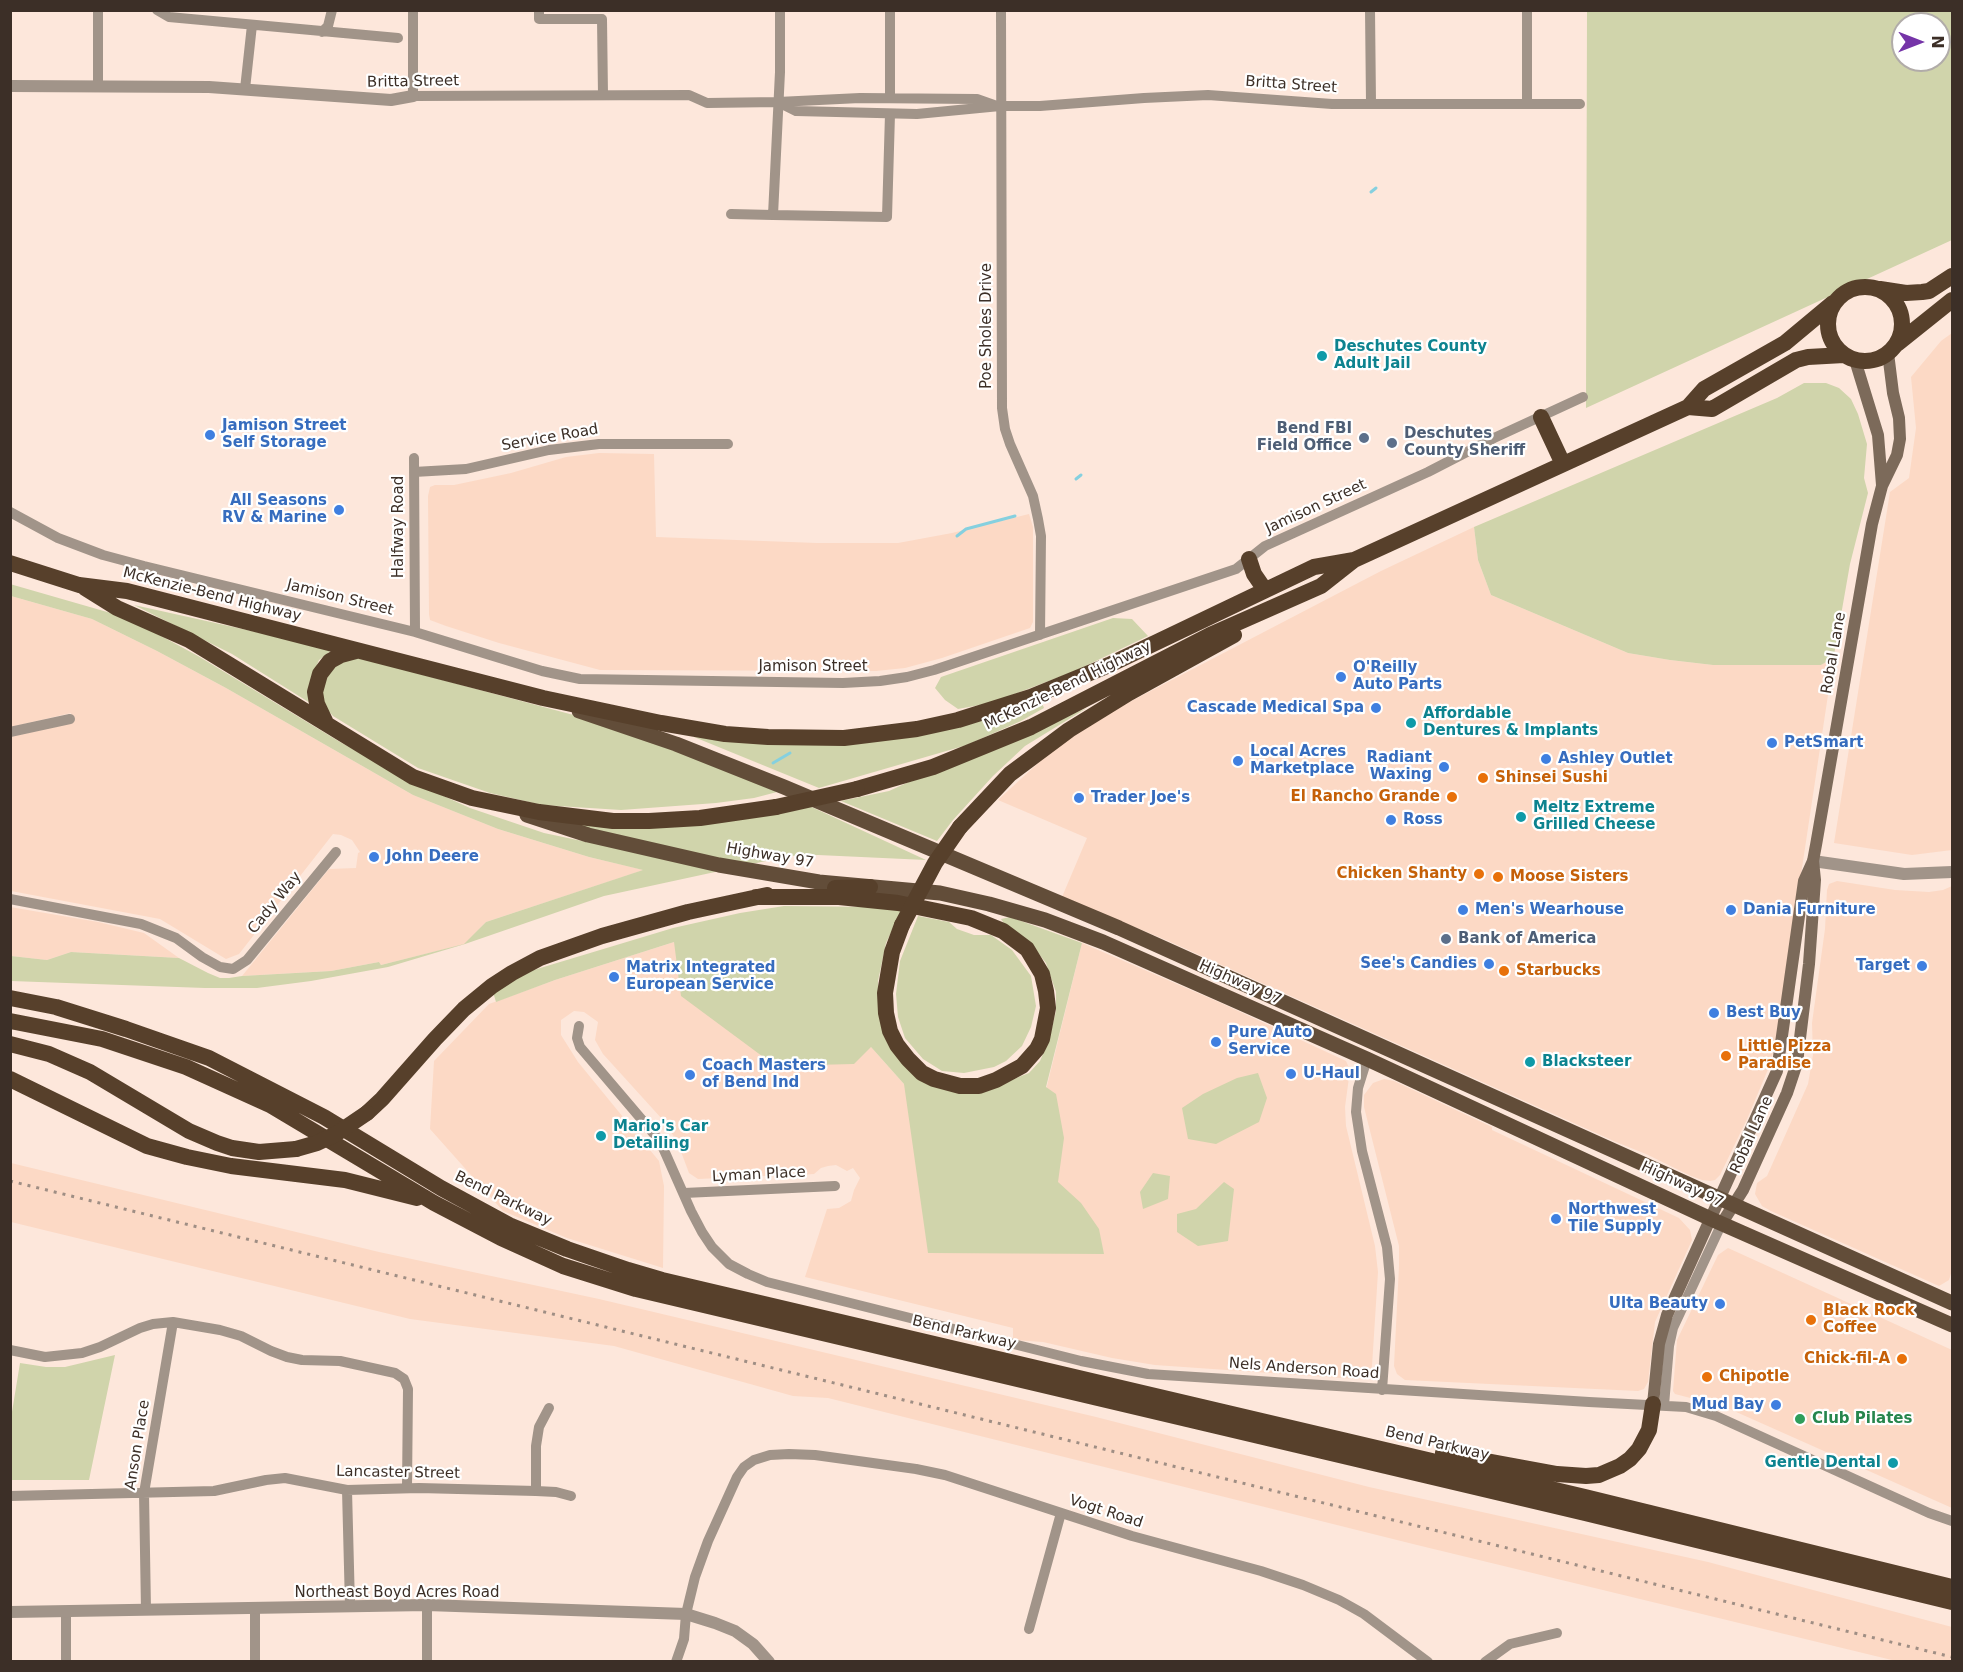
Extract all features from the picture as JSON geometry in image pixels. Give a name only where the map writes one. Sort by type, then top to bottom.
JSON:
[{"type":"highway","points":[[1953,276],[1929,291],[1906,293],[1867,286],[1842,293],[1833,303],[1828,314],[1829,337],[1835,347],[1849,358],[1866,362],[1878,359],[1953,300]]},
{"type":"highway","points":[[1880,289],[1891,296],[1902,320],[1901,333],[1892,349]]},
{"type":"highway","name":"McKenzie-Bend Highway","points":[[80,585],[117,608],[189,640],[412,777],[472,798],[539,812],[613,821],[700,818],[776,807],[857,789],[933,767],[1010,736],[1210,635],[1321,586],[1354,560],[1688,407],[1704,389],[1785,343],[1833,303]]},
{"type":"highway","name":"McKenzie-Bend Highway","points":[[1688,407],[1712,409],[1796,360],[1808,357],[1849,358]]},
{"type":"highway","points":[[1541,417],[1563,464]]},
{"type":"highway","points":[[1249,560],[1264,590]]},
{"type":"highway","name":"McKenzie-Bend Highway","points":[[80,585],[127,591],[543,698],[687,729],[768,737],[844,738],[917,729],[994,710],[1072,682],[1314,567],[1354,560]]},
{"type":"highway","points":[[10,563],[80,585]]},
{"type":"highway","points":[[756,897],[839,897],[898,903],[971,918],[1003,931],[1027,949],[1042,974],[1046,991],[1048,1008],[1042,1038],[1037,1049],[1022,1066],[979,1086],[960,1086],[922,1073],[897,1045],[890,1031],[885,993],[892,952],[902,925],[934,863],[960,828],[1010,774],[1069,730],[1130,693],[1321,586]]},
{"type":"highway","points":[[326,723],[317,704],[315,692],[320,674],[330,661],[356,651]]},
{"type":"highway","points":[[10,1044],[49,1054],[90,1072],[189,1131],[216,1143],[259,1152],[296,1149],[336,1134],[367,1113],[464,1009],[492,986],[540,958],[602,936],[688,912],[756,897],[835,887],[870,887]]},
{"type":"highway","name":"Bend Parkway","points":[[10,998],[66,1010],[209,1058],[324,1117],[441,1188],[511,1226],[597,1260],[662,1280],[1585,1497],[1953,1587]]},
{"type":"highway","points":[[10,1022],[102,1039],[186,1067],[270,1105],[434,1203],[501,1239],[553,1262],[636,1289],[1574,1510],[1953,1602]]},
{"type":"highway","points":[[10,1079],[147,1146],[231,1166],[345,1180],[434,1203]]},
{"type":"highway","points":[[1337,1440],[1395,1444],[1557,1474],[1586,1476],[1620,1466],[1630,1459],[1639,1449],[1649,1430],[1658,1405]]},
{"type":"main road","name":"Robal Lane","points":[[1658,1405],[1659,1344],[1663,1324],[1727,1202],[1777,1071],[1804,881],[1813,861],[1872,524],[1882,486],[1897,455],[1900,439],[1899,418],[1893,393],[1892,349]]},
{"type":"main road","name":"Robal Lane","points":[[1849,358],[1878,435],[1882,486]]},
{"type":"main road","name":"Highway 97","points":[[543,698],[676,744],[784,787],[1119,928],[1953,1303]]},
{"type":"main road","name":"Highway 97","points":[[472,798],[588,835],[719,865],[819,882],[905,889],[965,898],[1045,920],[1103,942],[1367,1059],[1716,1221],[1953,1325]]},
{"type":"main road","name":"Robal Lane","points":[[1727,1202],[1743,1190],[1787,1093],[1797,1064],[1809,964],[1815,880],[1813,861]]},
{"type":"main road","points":[[1225,996],[1283,1012],[1362,1048],[1375,1043]]},
{"type":"street","points":[[98,10],[98,86]]},
{"type":"street","points":[[157,10],[169,17],[398,38]]},
{"type":"street","points":[[322,32],[328,26],[332,10]]},
{"type":"street","points":[[413,10],[413,96]]},
{"type":"street","points":[[539,10],[539,19],[602,18],[603,95]]},
{"type":"street","points":[[773,215],[780,10]]},
{"type":"street","points":[[890,10],[890,98]]},
{"type":"street","name":"Poe Sholes Drive","points":[[1001,10],[1002,408],[1010,444],[1033,496],[1041,536],[1040,635]]},
{"type":"street","points":[[1370,10],[1371,103]]},
{"type":"street","points":[[1527,10],[1527,103]]},
{"type":"street","points":[[245,89],[252,25]]},
{"type":"street","name":"Britta Street","points":[[10,86],[245,89],[391,100],[413,96],[603,95],[689,95],[707,103],[890,98],[977,99],[1000,106]]},
{"type":"street","name":"Britta Street","points":[[778,102],[796,111],[890,114],[1209,95],[1332,104],[1580,104]]},
{"type":"street","points":[[731,214],[886,217],[890,114]]},
{"type":"street","name":"Jamison Street","points":[[10,512],[58,538],[103,555],[415,632],[542,671],[580,679],[843,683],[880,681],[907,677],[1236,569],[1265,546],[1428,472],[1494,438],[1583,397]]},
{"type":"street","name":"Service Road","points":[[414,472],[466,469],[549,450],[599,444],[728,444]]},
{"type":"street","name":"Halfway Road","points":[[414,458],[415,632]]},
{"type":"street","points":[[10,732],[70,719]]},
{"type":"street","name":"Cady Way","points":[[10,899],[141,924],[176,938],[220,967],[234,969],[247,960],[336,852]]},
{"type":"street","points":[[1813,861],[1904,874],[1953,872]]},
{"type":"street","name":"Nels Anderson Road","points":[[579,1026],[577,1038],[580,1047],[660,1141],[702,1232],[712,1247],[729,1264],[767,1282],[1081,1361],[1148,1374],[1686,1407],[1716,1416],[1920,1509],[1953,1521]]},
{"type":"street","points":[[1367,1059],[1358,1088],[1356,1112],[1362,1151],[1387,1247],[1390,1279],[1382,1390]]},
{"type":"street","name":"Lyman Place","points":[[684,1193],[835,1186]]},
{"type":"street","points":[[10,1350],[45,1357],[82,1353],[146,1326],[173,1322],[241,1336],[271,1352],[287,1357],[302,1360],[340,1361],[395,1373],[404,1379],[408,1389],[407,1488]]},
{"type":"street","name":"Anson Place","points":[[146,1610],[144,1493],[173,1322]]},
{"type":"street","points":[[536,1491],[536,1446],[539,1427],[549,1408]]},
{"type":"street","name":"Vogt Road","points":[[687,1614],[698,1568],[724,1502],[744,1467],[754,1460],[770,1455],[815,1455],[945,1474],[1132,1536],[1303,1584],[1364,1614],[1428,1662]]},
{"type":"street","name":"Lancaster Street","points":[[10,1496],[214,1491],[285,1478],[347,1490],[407,1488],[536,1491],[556,1492],[571,1496]]},
{"type":"street","points":[[347,1490],[350,1606]]},
{"type":"street","points":[[1029,1629],[1061,1513]]},
{"type":"street","points":[[427,1605],[427,1662]]},
{"type":"street","name":"Northeast Boyd Acres Road","points":[[10,1612],[427,1605],[687,1614],[735,1631],[753,1644],[769,1662]]},
{"type":"street","points":[[255,1608],[255,1662]]},
{"type":"street","points":[[66,1611],[66,1662]]},
{"type":"street","points":[[676,1662],[684,1639],[687,1614]]},
{"type":"street","points":[[1485,1662],[1510,1644],[1557,1633]]},
{"type":"shaded area","points":[[1952,333],[1952,850],[1912,855],[1834,843],[1890,492],[1909,478],[1916,428],[1911,377],[1941,341]]},
{"type":"shaded area","points":[[599,453],[654,454],[656,537],[817,543],[898,543],[952,533],[1029,514],[1033,527],[1033,622],[1030,628],[942,658],[905,668],[876,671],[600,670],[499,643],[430,620],[428,496],[430,487],[454,485],[511,473],[566,457]]},
{"type":"shaded area","points":[[1474,527],[1478,560],[1491,595],[1628,653],[1713,665],[1821,665],[1834,655],[1776,1041],[1769,1067],[1748,1117],[1720,1175],[1715,1180],[1702,1180],[1691,1176],[1166,940],[1062,897],[1087,838],[998,800],[1072,732],[1381,571]]},
{"type":"shaded area","points":[[11,596],[92,619],[157,651],[413,795],[498,829],[589,857],[644,870],[486,922],[465,944],[381,965],[379,962],[331,971],[242,976],[329,869],[356,868],[360,852],[352,840],[333,834],[239,954],[226,959],[160,919],[11,891],[10,737],[72,723],[71,713],[11,727]]},
{"type":"shaded area","points":[[1837,881],[1895,890],[1929,892],[1952,886],[1952,1270],[1949,1280],[1939,1286],[1771,1211],[1762,1206],[1755,1194],[1757,1183],[1767,1176],[1808,1084],[1813,1055],[1812,1023],[1825,929],[1827,890],[1829,884]]},
{"type":"shaded area","points":[[10,907],[98,922],[144,933],[179,958],[71,952],[47,960],[11,956]]},
{"type":"shaded area","points":[[674,942],[773,1066],[871,1047],[904,1084],[1044,1098],[1082,943],[1221,1003],[1346,1061],[1350,1070],[1345,1107],[1346,1126],[1375,1246],[1378,1272],[1372,1366],[1368,1376],[1356,1379],[1155,1365],[1112,1358],[1043,1342],[1013,1340],[1013,1328],[805,1277],[827,1209],[839,1208],[851,1201],[860,1178],[853,1168],[847,1171],[836,1165],[821,1168],[814,1174],[799,1175],[798,1170],[785,1170],[785,1175],[698,1179],[689,1173],[677,1141],[662,1119],[603,1054],[595,1040],[598,1022],[584,1012],[574,1011],[561,1020],[561,1035],[578,1062],[659,1161],[664,1186],[663,1268],[567,1238],[503,1211],[430,1129],[434,1061],[489,1004]]},
{"type":"shaded area","points":[[1384,1079],[1394,1081],[1492,1127],[1492,1130],[1679,1218],[1690,1230],[1692,1240],[1655,1322],[1648,1382],[1644,1389],[1638,1391],[1405,1380],[1397,1374],[1394,1366],[1399,1246],[1364,1107],[1364,1095],[1373,1083]]},
{"type":"shaded area","points":[[11,1163],[379,1252],[599,1299],[1096,1417],[1369,1487],[1708,1562],[1952,1627],[1952,1661],[1896,1661],[1417,1545],[828,1398],[793,1396],[614,1346],[410,1319],[11,1222]]},
{"type":"shaded area","points":[[1728,1248],[1952,1350],[1952,1508],[1725,1407],[1675,1394],[1673,1391],[1677,1340],[1718,1255]]},
{"type":"green space","points":[[1587,11],[1952,11],[1952,240],[1586,408]]},
{"type":"green space","points":[[1804,383],[1826,383],[1839,388],[1851,399],[1867,444],[1864,478],[1868,493],[1850,564],[1834,655],[1826,662],[1821,665],[1713,665],[1628,653],[1491,595],[1478,560],[1474,527],[1777,398]]},
{"type":"green space","points":[[10,584],[128,618],[198,656],[340,742],[415,783],[470,808],[544,833],[587,842],[540,821],[594,824],[803,803],[926,860],[818,855],[789,856],[604,896],[465,944],[388,967],[311,981],[257,988],[205,988],[11,981],[11,956],[47,960],[71,952],[179,958],[220,978],[331,971],[379,962],[381,965],[464,944],[486,922],[643,870],[589,857],[498,829],[413,795],[157,651],[92,619],[11,596]]},
{"type":"green space","points":[[134,605],[333,649],[319,660],[311,679],[310,703],[232,654]]},
{"type":"green space","points":[[1113,618],[1132,619],[1148,636],[1075,671],[991,703],[958,709],[945,700],[935,688],[941,677]]},
{"type":"green space","points":[[353,656],[581,717],[668,745],[777,792],[754,798],[716,803],[621,810],[542,805],[490,793],[418,768],[333,716],[325,707],[322,692],[324,676],[340,660]]},
{"type":"green space","points":[[1042,703],[1044,708],[967,745],[819,788],[694,737],[817,743]]},
{"type":"green space","points":[[1087,708],[1025,746],[993,776],[937,841],[841,801],[889,791],[948,764]]},
{"type":"green space","points":[[784,906],[876,907],[901,911],[886,943],[878,981],[879,1010],[923,1081],[1003,1083],[1029,1073],[1040,1061],[1049,1040],[1056,1011],[1056,992],[1046,963],[1031,944],[1005,925],[1001,919],[1010,917],[1082,943],[1046,1087],[1056,1094],[1064,1138],[1058,1182],[1081,1203],[1099,1229],[1104,1254],[928,1253],[904,1084],[871,1047],[854,1064],[773,1066],[681,996],[674,942],[555,980],[496,1002],[493,992],[527,972],[673,928]]},
{"type":"green space","points":[[918,916],[949,922],[957,929],[974,935],[991,935],[1012,950],[1031,976],[1036,1006],[1031,1027],[1022,1046],[1006,1061],[994,1067],[964,1073],[942,1071],[923,1059],[905,1038],[898,1017],[896,994],[900,961]]},
{"type":"green space","points":[[1258,1073],[1267,1098],[1259,1122],[1216,1144],[1188,1139],[1182,1108],[1203,1094],[1237,1078]]},
{"type":"green space","points":[[1153,1173],[1170,1176],[1168,1199],[1143,1209],[1140,1192]]},
{"type":"green space","points":[[1224,1182],[1234,1189],[1228,1241],[1198,1246],[1177,1232],[1177,1214],[1196,1209]]},
{"type":"green space","points":[[115,1355],[89,1480],[11,1480],[11,1418],[20,1363],[65,1367]]},
{"type":"waterway","points":[[1371,192],[1376,188]]},
{"type":"waterway","points":[[1076,479],[1081,475]]},
{"type":"waterway","points":[[957,536],[966,529],[1015,516]]},
{"type":"waterway","points":[[773,763],[790,753]]},
{"type":"railway","points":[[10,1181],[1952,1657]]},
{"type":"place","name":"Deschutes County Adult Jail","points":[[1322,356]]},
{"type":"place","name":"Jamison Street Self Storage","points":[[210,435]]},
{"type":"place","name":"Bend FBI Field Office","points":[[1364,438]]},
{"type":"place","name":"Deschutes County Sheriff","points":[[1392,443]]},
{"type":"place","name":"All Seasons RV & Marine","points":[[339,510]]},
{"type":"place","name":"O'Reilly Auto Parts","points":[[1341,677]]},
{"type":"place","name":"Cascade Medical Spa","points":[[1376,708]]},
{"type":"place","name":"Affordable Dentures & Implants","points":[[1411,723]]},
{"type":"place","name":"PetSmart","points":[[1772,743]]},
{"type":"place","name":"Ashley Outlet","points":[[1546,759]]},
{"type":"place","name":"Local Acres Marketplace","points":[[1238,761]]},
{"type":"place","name":"Radiant Waxing","points":[[1444,767]]},
{"type":"place","name":"Shinsei Sushi","points":[[1483,778]]},
{"type":"place","name":"El Rancho Grande","points":[[1452,797]]},
{"type":"place","name":"Trader Joe's","points":[[1079,798]]},
{"type":"place","name":"Meltz Extreme Grilled Cheese","points":[[1521,817]]},
{"type":"place","name":"Ross","points":[[1391,820]]},
{"type":"place","name":"John Deere","points":[[374,857]]},
{"type":"place","name":"Chicken Shanty","points":[[1479,874]]},
{"type":"place","name":"Moose Sisters","points":[[1498,877]]},
{"type":"place","name":"Men's Wearhouse","points":[[1463,910]]},
{"type":"place","name":"Dania Furniture","points":[[1731,910]]},
{"type":"place","name":"Bank of America","points":[[1446,939]]},
{"type":"place","name":"See's Candies","points":[[1489,964]]},
{"type":"place","name":"Target","points":[[1922,966]]},
{"type":"place","name":"Starbucks","points":[[1504,971]]},
{"type":"place","name":"Matrix Integrated European Service","points":[[614,977]]},
{"type":"place","name":"Best Buy","points":[[1714,1013]]},
{"type":"place","name":"Pure Auto Service","points":[[1216,1042]]},
{"type":"place","name":"Little Pizza Paradise","points":[[1726,1056]]},
{"type":"place","name":"Blacksteer","points":[[1530,1062]]},
{"type":"place","name":"U-Haul","points":[[1291,1074]]},
{"type":"place","name":"Coach Masters of Bend Ind","points":[[690,1075]]},
{"type":"place","name":"Mario's Car Detailing","points":[[601,1136]]},
{"type":"place","name":"Northwest Tile Supply","points":[[1556,1219]]},
{"type":"place","name":"Ulta Beauty","points":[[1720,1304]]},
{"type":"place","name":"Black Rock Coffee","points":[[1811,1320]]},
{"type":"place","name":"Chick-fil-A","points":[[1902,1359]]},
{"type":"place","name":"Chipotle","points":[[1707,1377]]},
{"type":"place","name":"Mud Bay","points":[[1776,1405]]},
{"type":"place","name":"Club Pilates","points":[[1800,1419]]},
{"type":"place","name":"Gentle Dental","points":[[1893,1463]]}]
